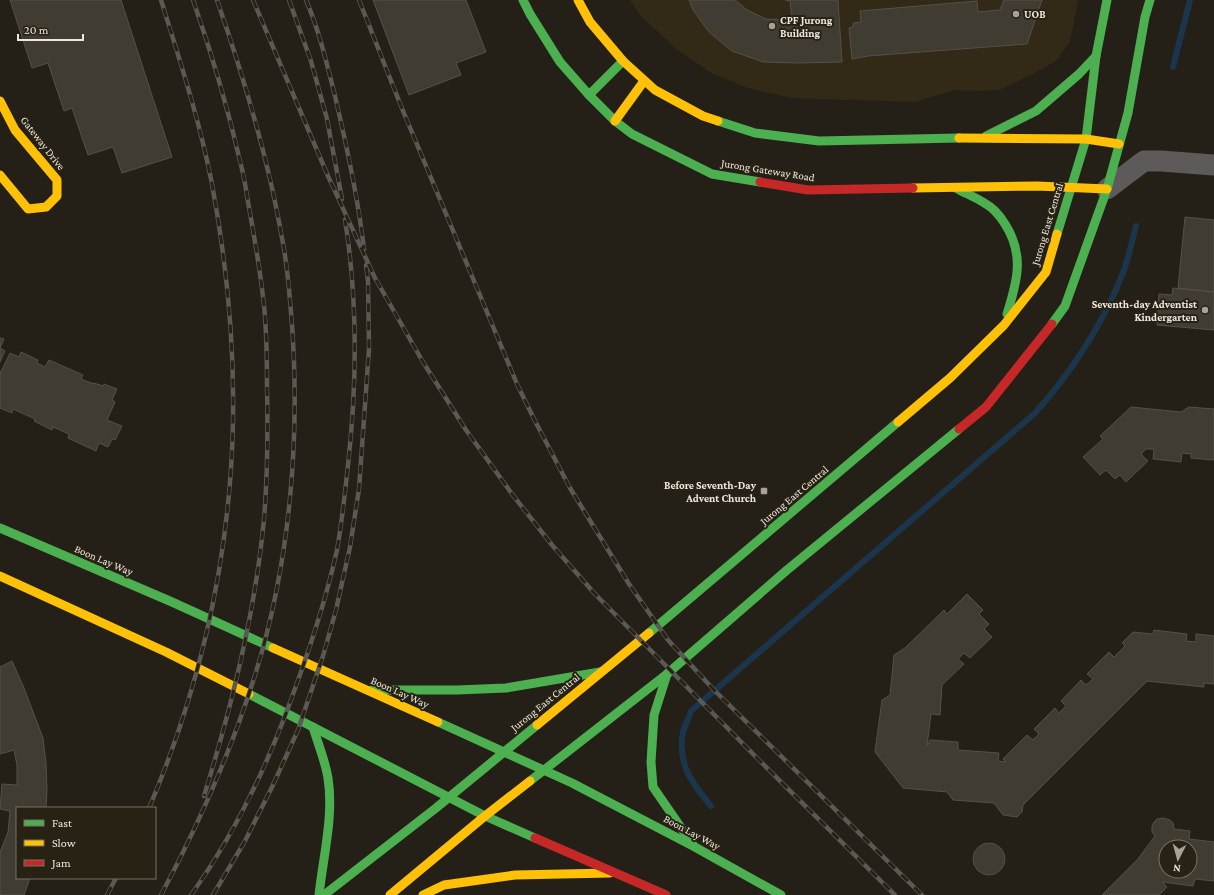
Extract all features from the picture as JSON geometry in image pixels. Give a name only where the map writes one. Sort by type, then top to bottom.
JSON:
[{"type":"main road","name":"Jurong Gateway Road","points":[[523,0],[560,62],[589,95],[615,121],[639,138],[712,174],[808,190],[1037,186],[1107,189]]},
{"type":"main road","points":[[578,0],[590,22],[623,61],[655,90],[703,116],[755,133],[819,140],[983,137],[1086,139],[1119,144]]},
{"type":"main road","name":"Jurong East Central","points":[[324,895],[448,798],[503,751],[690,599],[950,378],[1004,324],[1046,272],[1086,139],[1096,56],[1107,0]]},
{"type":"main road","points":[[390,895],[485,816],[667,674],[787,570],[986,407],[1065,306],[1107,189],[1128,113],[1145,17],[1150,0]]},
{"type":"main road","points":[[983,137],[1036,111],[1079,74],[1096,56]]},
{"type":"main road","points":[[589,95],[623,61]]},
{"type":"main road","points":[[615,121],[644,81]]},
{"type":"main road","name":"Gateway Drive","points":[[0,101],[15,130],[57,180],[57,196],[46,206],[28,209],[0,175]]},
{"type":"main road","points":[[956,188],[993,209],[1011,232],[1016,245],[1019,265],[1015,286],[1004,324]]},
{"type":"main road","name":"Boon Lay Way","points":[[0,528],[172,602],[572,782],[693,846],[781,895]]},
{"type":"main road","points":[[0,576],[166,652],[485,816],[666,895]]},
{"type":"main road","points":[[365,690],[457,690],[506,688],[600,672]]},
{"type":"main road","points":[[667,674],[654,715],[651,762],[653,787],[693,846]]},
{"type":"main road","points":[[313,727],[323,756],[329,784],[328,834],[321,873],[319,895]]},
{"type":"main road","points":[[423,895],[444,886],[515,875],[615,873]]},
{"type":"street","points":[[1119,144],[1144,161],[1214,165]]},
{"type":"street","points":[[1107,189],[1144,161]]},
{"type":"shaded area","points":[[630,0],[1078,0],[1070,42],[1056,61],[999,90],[954,90],[915,102],[791,98],[748,88],[713,74],[676,49],[640,15]]},
{"type":"building","points":[[10,0],[121,0],[172,157],[122,173],[113,147],[88,155],[72,108],[64,111],[48,63],[32,68]]},
{"type":"building","points":[[373,0],[466,0],[486,52],[456,63],[461,75],[409,95]]},
{"type":"building","name":"CPF Jurong Building","points":[[689,0],[735,0],[747,10],[766,19],[792,20],[790,1],[785,0],[838,0],[842,62],[763,62],[732,51],[709,32],[693,10]]},
{"type":"building","points":[[1004,0],[1042,0],[1027,44],[868,56],[852,59],[849,28],[853,27],[853,23],[861,22],[860,11],[977,1],[978,12],[1000,10]]},
{"type":"building","points":[[1185,217],[1214,220],[1214,292],[1178,288]]},
{"type":"building","points":[[1173,288],[1214,292],[1214,330],[1157,325],[1159,294],[1172,295]]},
{"type":"building","points":[[0,338],[4,339],[0,348]]},
{"type":"building","points":[[0,348],[5,351],[0,362]]},
{"type":"building","points":[[21,352],[38,360],[37,363],[45,367],[49,360],[83,375],[81,379],[103,386],[104,384],[117,389],[112,400],[115,402],[107,420],[122,426],[115,440],[112,439],[108,447],[99,443],[96,451],[68,438],[69,434],[53,427],[52,430],[34,421],[35,419],[13,409],[12,413],[0,408],[0,371],[1,372],[10,353],[19,357]]},
{"type":"building","points":[[1131,407],[1181,412],[1189,407],[1214,409],[1214,460],[1191,458],[1191,454],[1182,453],[1181,462],[1153,459],[1154,449],[1146,449],[1141,454],[1148,461],[1126,482],[1120,475],[1115,479],[1106,470],[1100,475],[1083,457],[1103,439],[1100,436]]},
{"type":"building","points":[[967,594],[983,610],[979,614],[989,624],[984,629],[992,637],[970,658],[964,653],[958,659],[964,664],[942,685],[940,715],[931,714],[927,746],[930,740],[958,742],[958,750],[999,753],[998,761],[1006,762],[1003,759],[1027,735],[1033,740],[1039,734],[1034,729],[1055,708],[1059,713],[1066,706],[1061,701],[1081,680],[1086,685],[1093,679],[1087,674],[1109,652],[1114,657],[1125,646],[1122,643],[1133,632],[1153,634],[1154,630],[1187,634],[1186,641],[1196,642],[1196,634],[1214,636],[1214,684],[1204,683],[1204,687],[1147,681],[1023,805],[1022,812],[1017,817],[1003,815],[994,803],[953,800],[947,792],[903,788],[875,752],[882,700],[890,695],[894,655],[905,648],[944,610],[947,614]]},
{"type":"building","points":[[12,661],[43,738],[46,763],[46,807],[16,807],[16,879],[30,879],[24,895],[0,895],[0,852],[8,832],[10,811],[0,809],[2,784],[17,785],[17,765],[14,750],[0,754],[0,667]]},
{"type":"building","points":[[1163,818],[1170,820],[1173,823],[1174,829],[1190,831],[1189,839],[1158,839],[1158,879],[1195,879],[1193,886],[1162,882],[1167,887],[1159,895],[1102,895],[1138,859],[1155,836],[1152,832],[1154,822],[1157,819]]},
{"type":"building","points":[[1198,840],[1214,842],[1214,881],[1195,879],[1198,879]]},
{"type":"building","points":[[989,843],[995,844],[1002,850],[1005,859],[1004,865],[998,872],[989,875],[983,874],[976,868],[973,859],[974,853],[980,846]]},
{"type":"waterway","points":[[1173,67],[1190,0]]},
{"type":"waterway","points":[[711,806],[692,781],[684,763],[682,754],[683,732],[691,711],[1035,413],[1074,364],[1097,327],[1124,270],[1136,226]]},
{"type":"railway","points":[[149,807],[165,769],[192,689],[212,607],[226,524],[230,482],[233,408],[233,370],[228,295],[224,258],[212,184],[196,115],[161,0]]},
{"type":"railway","points":[[193,0],[207,41],[231,123],[244,177],[262,286],[267,353],[266,481],[264,519],[258,571],[239,668],[223,733],[204,796]]},
{"type":"railway","points":[[161,895],[214,786],[247,701],[256,672],[268,629],[278,584],[285,539],[294,448],[294,357],[287,265],[284,247],[270,178],[254,118],[237,59],[217,0]]},
{"type":"railway","points":[[253,0],[328,176],[375,278],[423,362],[466,430],[512,494],[552,545],[595,594],[895,895]]},
{"type":"railway","points":[[289,0],[311,61],[327,119],[342,199]]},
{"type":"railway","points":[[306,0],[315,23],[329,72],[348,153],[364,249]]},
{"type":"railway","points":[[359,0],[401,106],[517,384],[570,488],[629,584],[668,640],[714,690],[922,895]]},
{"type":"railway","points":[[191,895],[224,845],[252,793],[276,739],[314,633],[329,584],[337,550],[351,435],[355,342],[352,281],[345,220]]},
{"type":"railway","points":[[213,895],[245,841],[298,730],[323,656],[336,610],[350,547],[359,489],[369,349],[368,281],[366,265]]},
{"type":"railway","points":[[107,895],[115,879]]},
{"type":"traffic: fast","points":[[523,0],[560,62],[589,95],[615,121],[632,134],[712,174],[760,182]]},
{"type":"traffic: fast","points":[[1057,234],[1086,139],[1096,56],[1107,0]]},
{"type":"traffic: fast","points":[[1052,324],[1065,306],[1107,189],[1128,113],[1145,17],[1150,0]]},
{"type":"traffic: fast","points":[[986,136],[1036,111],[1079,74],[1096,56]]},
{"type":"traffic: fast","points":[[589,95],[623,61]]},
{"type":"traffic: fast","points":[[718,121],[755,133],[819,141],[959,138]]},
{"type":"traffic: fast","points":[[956,188],[990,206],[1003,220],[1011,235],[1017,258],[1017,269],[1014,291],[1007,314]]},
{"type":"traffic: fast","points":[[649,633],[898,422]]},
{"type":"traffic: fast","points":[[530,781],[667,674],[787,570],[959,429]]},
{"type":"traffic: fast","points":[[0,528],[172,602],[273,648]]},
{"type":"traffic: fast","points":[[372,690],[457,690],[506,688],[600,672]]},
{"type":"traffic: fast","points":[[667,674],[654,715],[651,762],[653,787],[693,845]]},
{"type":"traffic: fast","points":[[249,694],[485,816],[535,838]]},
{"type":"traffic: fast","points":[[438,722],[572,783],[693,846],[781,895]]},
{"type":"traffic: fast","points":[[324,895],[436,808],[537,725]]},
{"type":"traffic: fast","points":[[313,727],[325,765],[330,792],[329,822],[319,895]]},
{"type":"traffic: slow","points":[[578,0],[590,22],[623,61],[655,90],[703,116],[718,121]]},
{"type":"traffic: slow","points":[[615,121],[644,81]]},
{"type":"traffic: slow","points":[[0,101],[15,130],[57,180],[57,196],[46,207],[28,209],[0,175]]},
{"type":"traffic: slow","points":[[959,138],[1086,139],[1119,144]]},
{"type":"traffic: slow","points":[[913,188],[1037,186],[1107,189]]},
{"type":"traffic: slow","points":[[898,422],[950,378],[1004,325],[1046,272],[1057,234]]},
{"type":"traffic: slow","points":[[0,576],[166,652],[249,694]]},
{"type":"traffic: slow","points":[[537,725],[649,633]]},
{"type":"traffic: slow","points":[[273,648],[438,722]]},
{"type":"traffic: slow","points":[[390,895],[485,816],[530,781]]},
{"type":"traffic: slow","points":[[423,895],[444,885],[515,875],[610,873]]},
{"type":"traffic: jam","points":[[760,182],[808,190],[913,188]]},
{"type":"traffic: jam","points":[[959,429],[986,407],[1052,324]]},
{"type":"traffic: jam","points":[[535,838],[666,895]]},
{"type":"place","name":"UOB","points":[[1016,14]]},
{"type":"place","name":"CPF Jurong Building","points":[[772,26]]},
{"type":"place","name":"Seventh-day Adventist Kindergarten","points":[[1205,310]]},
{"type":"place","name":"Before Seventh-Day Advent Church","points":[[764,491]]}]
